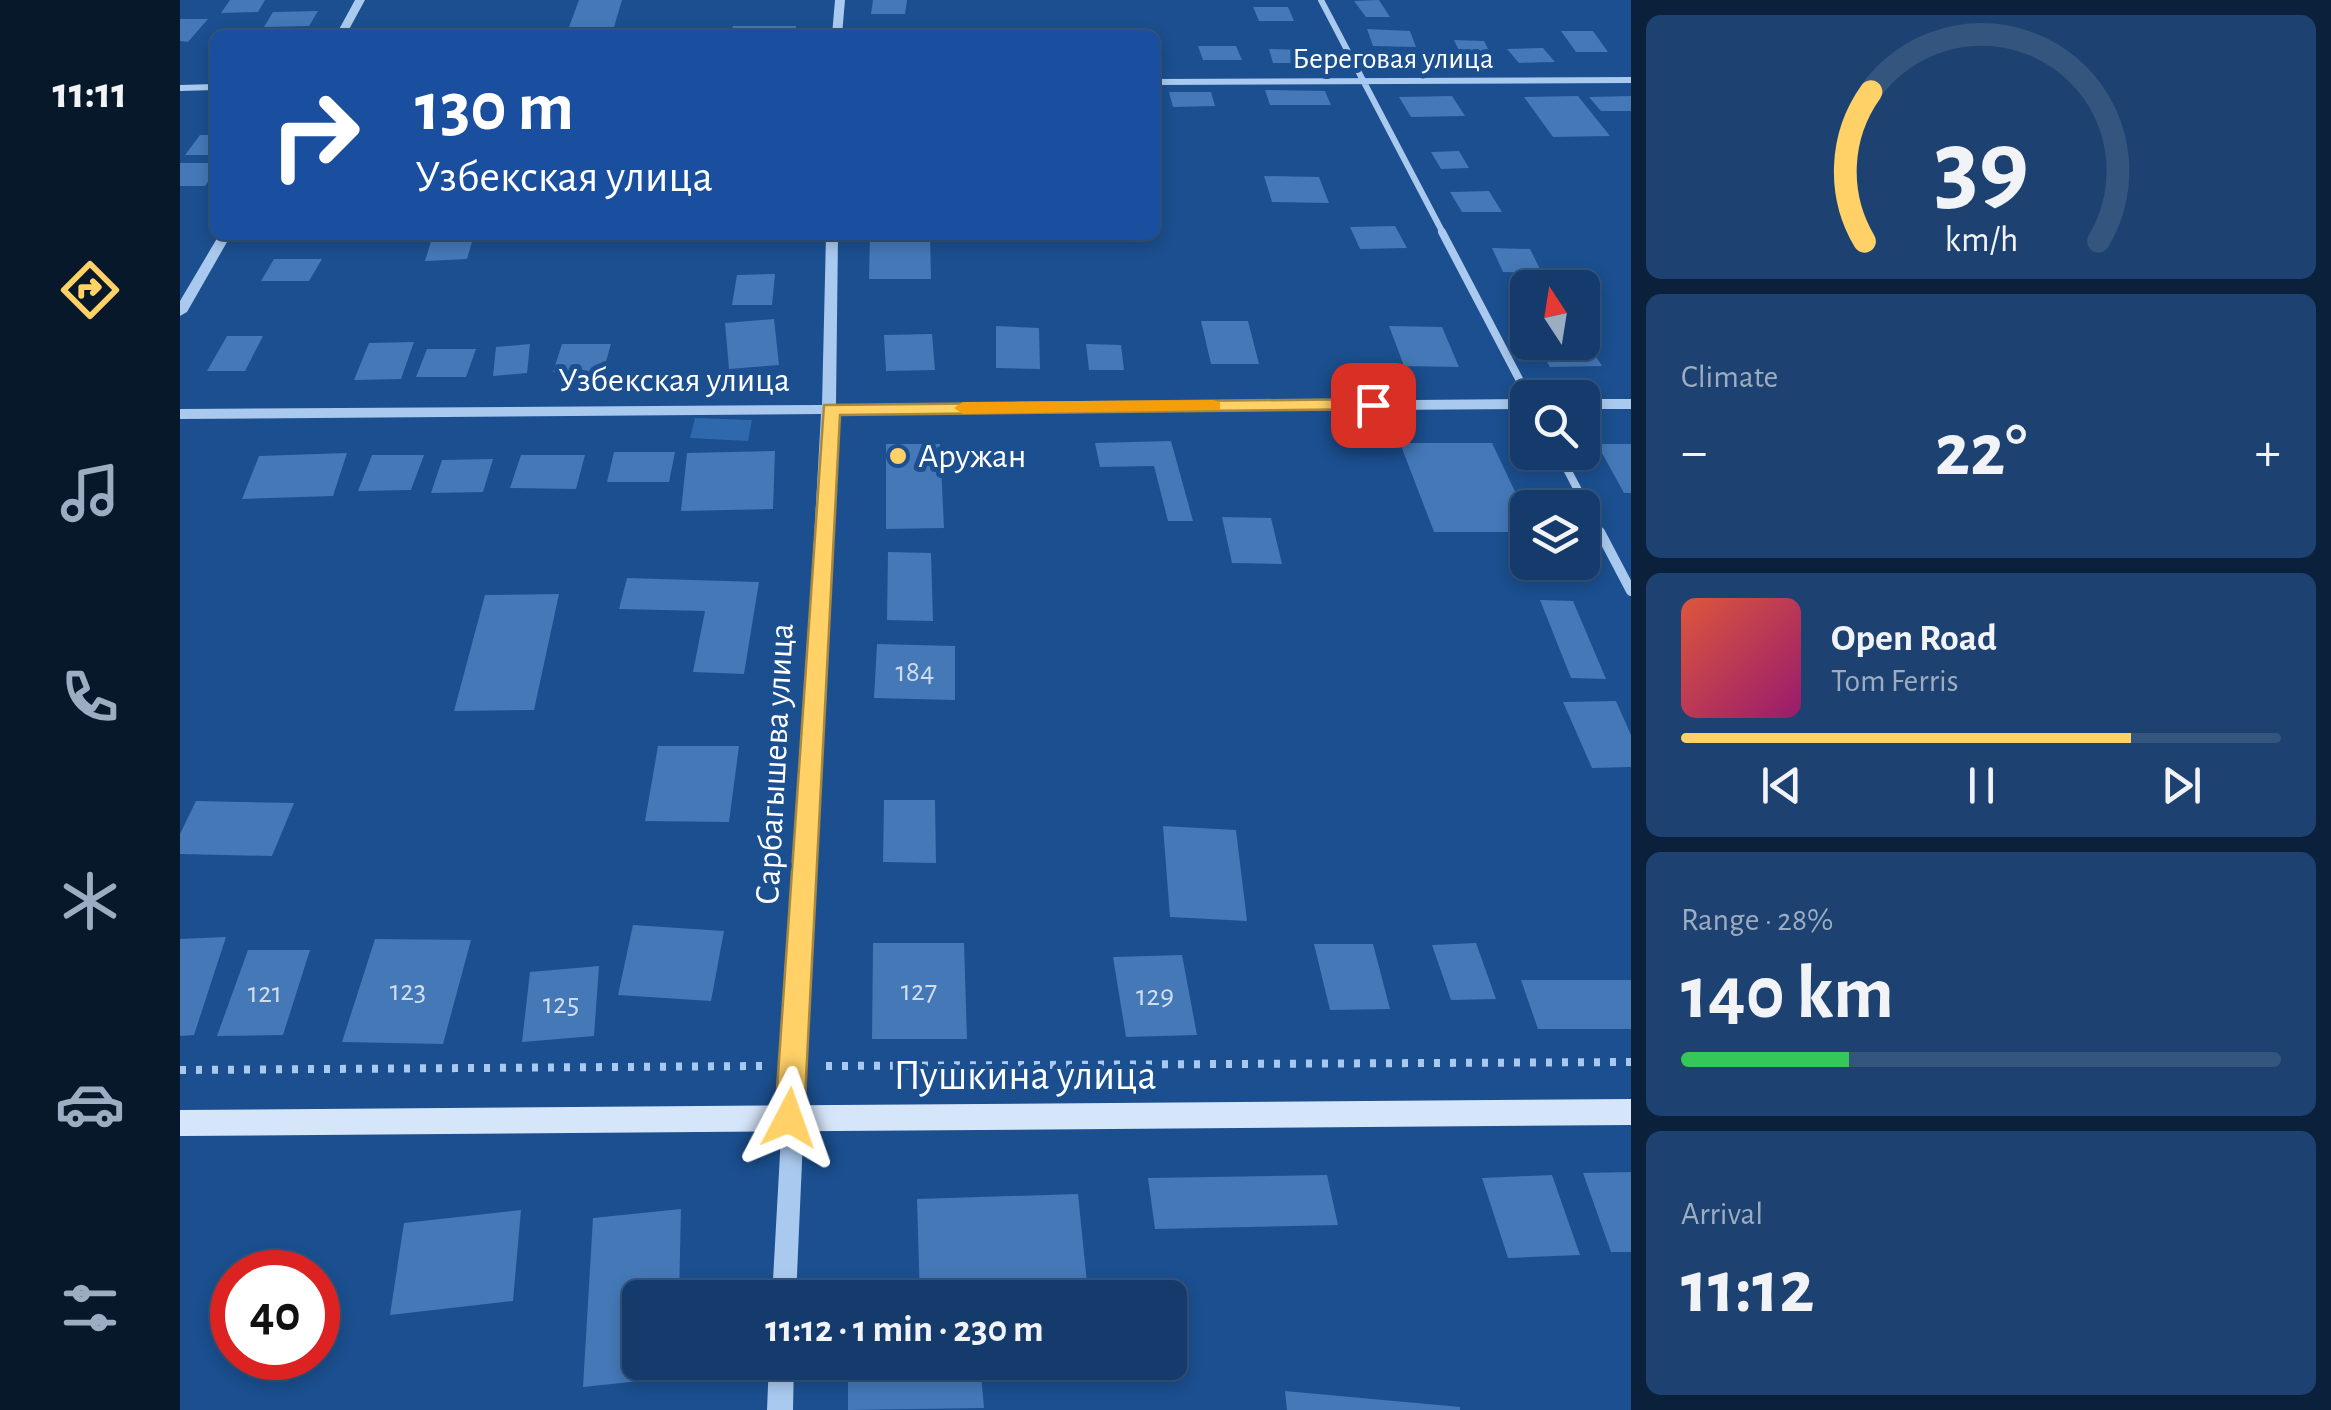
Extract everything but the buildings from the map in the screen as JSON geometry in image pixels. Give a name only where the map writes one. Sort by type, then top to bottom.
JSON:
[{"type":"main road","name":"Пушкина улица","points":[[180,1124],[1631,1112]]},
{"type":"street","points":[[343,30],[360,0]]},
{"type":"street","points":[[837,30],[840,0]]},
{"type":"street","points":[[1322,0],[1517,380]]},
{"type":"street","name":"Береговая улица","points":[[1160,82],[1631,80]]},
{"type":"street","points":[[180,88],[210,87]]},
{"type":"street","points":[[180,312],[222,240]]},
{"type":"street","name":"Сарбагышева улица","points":[[784,1280],[789,1118],[831,409],[832,240]]},
{"type":"street","name":"Узбекская улица","points":[[180,414],[1510,401]]},
{"type":"street","points":[[1600,404],[1631,404]]},
{"type":"street","points":[[1567,470],[1631,591]]},
{"type":"street","points":[[780,1410],[781,1380]]},
{"type":"path","points":[[180,1070],[1631,1062]]},
{"type":"shaded area","points":[[695,418],[752,420],[748,441],[690,438]]},
{"type":"slow traffic","points":[[963,408],[1213,406]]},
{"type":"place","name":"Аружан","points":[[898,456]]},
{"type":"route","points":[[789,1118],[831,409],[1373,405]]}]
